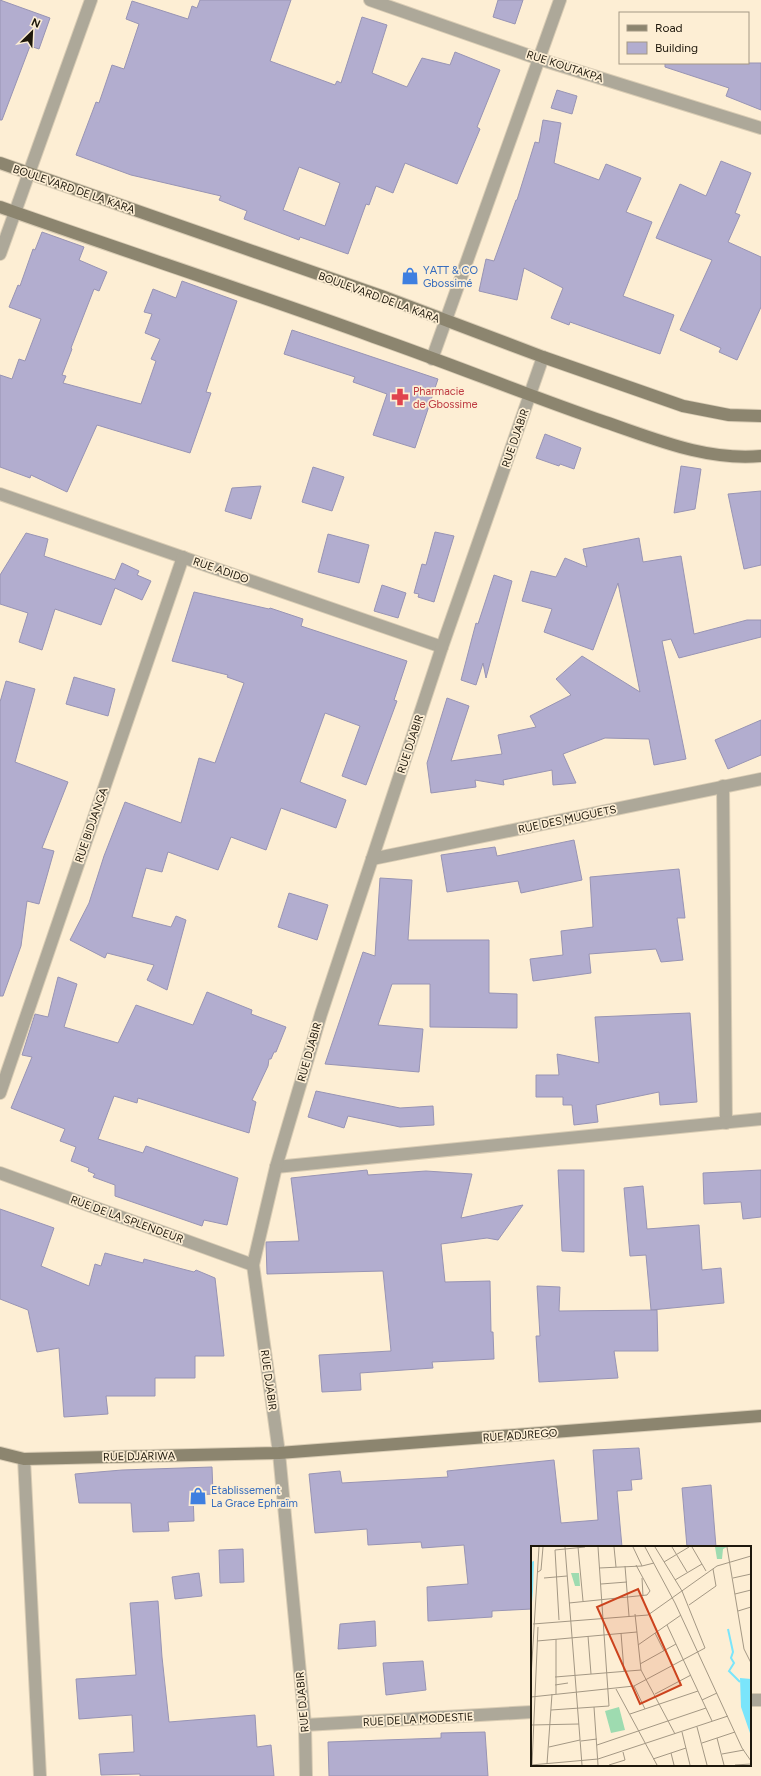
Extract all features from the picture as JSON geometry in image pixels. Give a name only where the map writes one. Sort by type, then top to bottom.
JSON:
[{"type":"main road","name":"BOULEVARD DE LA KARA","points":[[0,163],[387,298],[543,357],[683,406],[729,415],[761,416]]},
{"type":"main road","points":[[0,207],[374,336],[529,396],[673,445],[700,452],[728,456],[761,456]]},
{"type":"main road","name":"RUE ADJREGO","points":[[279,1453],[761,1416]]},
{"type":"main road","name":"RUE DJARIWA","points":[[0,1453],[24,1459],[279,1453]]},
{"type":"street","points":[[0,254],[91,0]]},
{"type":"street","name":"RUE KOUTAKPA","points":[[370,0],[539,59],[761,128]]},
{"type":"street","points":[[432,358],[560,0]]},
{"type":"street","name":"RUE DJABIR","points":[[306,1776],[305,1725],[279,1453],[253,1265],[276,1167],[321,1014],[442,647],[543,357]]},
{"type":"street","name":"RUE ADIDO","points":[[0,494],[442,647]]},
{"type":"street","name":"RUE BIDJANGA","points":[[0,1092],[183,557]]},
{"type":"street","name":"RUE DES MUGUETS","points":[[372,859],[761,779]]},
{"type":"street","points":[[723,786],[726,1123]]},
{"type":"street","points":[[276,1167],[761,1119]]},
{"type":"street","name":"RUE DE LA SPLENDEUR","points":[[0,1173],[253,1265]]},
{"type":"street","points":[[24,1459],[40,1776]]},
{"type":"street","name":"RUE DE LA MODESTIE","points":[[305,1725],[531,1712]]},
{"type":"building","points":[[0,0],[50,18],[39,49],[30,46],[2,120],[0,120]]},
{"type":"building","points":[[200,0],[291,0],[270,61],[335,85],[337,81],[341,83],[362,17],[387,25],[372,73],[407,87],[422,58],[450,65],[455,52],[500,70],[477,127],[480,129],[457,184],[405,163],[393,193],[376,186],[369,205],[366,204],[348,254],[300,237],[299,240],[244,219],[247,211],[219,200],[221,196],[131,175],[76,155],[96,102],[99,103],[112,65],[124,69],[139,24],[126,19],[132,1],[188,19],[192,6],[197,8]],"holes":[[[299,167],[340,183],[325,226],[283,210]]]},
{"type":"building","points":[[498,0],[523,0],[515,24],[493,17]]},
{"type":"building","points":[[761,63],[761,110],[726,96],[729,88],[665,67],[665,64]]},
{"type":"building","points":[[557,90],[577,96],[572,114],[551,108]]},
{"type":"building","points":[[543,120],[561,123],[554,163],[599,180],[606,164],[641,178],[626,212],[652,222],[623,296],[674,315],[660,354],[570,322],[569,325],[551,318],[563,288],[524,268],[517,300],[479,291],[486,259],[494,261],[517,200],[535,142],[539,143]]},
{"type":"building","points":[[721,161],[751,173],[735,213],[740,215],[728,242],[761,257],[761,307],[737,360],[719,352],[721,348],[680,330],[712,260],[656,238],[680,184],[706,196]]},
{"type":"building","points":[[42,232],[84,247],[79,260],[107,272],[99,291],[94,289],[62,375],[66,376],[63,383],[141,404],[156,361],[151,359],[160,339],[145,333],[152,314],[144,312],[153,289],[176,298],[182,281],[237,301],[206,392],[211,393],[190,453],[97,425],[67,492],[31,475],[30,478],[0,467],[0,375],[12,379],[19,359],[25,361],[41,319],[9,307],[18,285],[20,286],[33,249],[35,250]]},
{"type":"building","points":[[292,330],[438,379],[415,448],[373,435],[387,394],[353,382],[355,377],[284,354]]},
{"type":"building","points":[[545,434],[581,448],[574,469],[560,464],[559,466],[536,458]]},
{"type":"building","points":[[681,466],[701,469],[695,509],[674,513]]},
{"type":"building","points":[[313,467],[344,477],[332,511],[302,502]]},
{"type":"building","points":[[261,486],[251,519],[225,511],[232,488]]},
{"type":"building","points":[[761,491],[761,565],[744,569],[728,494]]},
{"type":"building","points":[[435,532],[454,536],[434,602],[418,597],[419,594],[414,593],[422,564],[426,565]]},
{"type":"building","points":[[26,533],[48,539],[44,556],[115,580],[122,563],[139,571],[137,575],[151,581],[142,600],[115,588],[101,625],[55,609],[42,650],[19,642],[28,613],[0,604],[0,575]]},
{"type":"building","points":[[328,534],[369,545],[359,583],[318,572]]},
{"type":"building","points":[[639,538],[643,562],[681,556],[694,634],[747,620],[761,620],[761,637],[679,658],[671,639],[662,641],[686,759],[654,765],[649,739],[605,738],[563,754],[576,783],[553,785],[552,770],[503,780],[504,785],[475,780],[476,787],[431,793],[427,763],[447,698],[469,706],[451,761],[502,754],[498,735],[536,727],[530,716],[571,695],[556,679],[582,656],[640,692],[618,583],[593,650],[544,632],[552,609],[522,601],[531,571],[556,577],[565,558],[587,567],[583,549]]},
{"type":"building","points":[[494,575],[512,581],[486,678],[483,663],[476,685],[461,680],[476,623],[478,624]]},
{"type":"building","points":[[382,585],[406,593],[398,618],[374,611]]},
{"type":"building","points":[[194,592],[270,608],[303,619],[301,626],[407,661],[394,700],[397,701],[366,785],[342,776],[360,726],[325,713],[300,782],[346,800],[336,828],[281,808],[266,850],[231,837],[218,870],[168,852],[162,872],[146,868],[132,917],[171,927],[176,916],[186,920],[167,990],[147,980],[154,965],[107,953],[105,958],[70,940],[89,903],[104,856],[125,802],[181,823],[199,758],[215,763],[244,683],[227,677],[228,675],[172,661]]},
{"type":"building","points":[[74,677],[115,689],[108,716],[66,704]]},
{"type":"building","points":[[6,681],[35,689],[15,762],[68,782],[42,848],[54,851],[39,904],[27,901],[21,946],[3,996],[0,996],[0,702]]},
{"type":"building","points":[[761,720],[761,755],[728,769],[715,740]]},
{"type":"building","points":[[574,840],[582,880],[521,893],[518,881],[447,892],[441,855],[495,847],[497,856]]},
{"type":"building","points":[[679,869],[685,918],[677,918],[683,960],[661,962],[656,949],[589,954],[591,973],[533,981],[530,959],[563,955],[561,931],[593,927],[590,877]]},
{"type":"building","points":[[380,878],[412,880],[408,940],[489,940],[489,993],[517,994],[517,1028],[430,1027],[430,984],[392,984],[378,1025],[423,1029],[419,1072],[325,1064],[363,952],[375,956]]},
{"type":"building","points":[[289,893],[328,905],[317,940],[278,927]]},
{"type":"building","points":[[58,977],[77,984],[64,1027],[118,1043],[136,1005],[193,1025],[207,992],[252,1010],[251,1014],[286,1027],[276,1052],[274,1052],[271,1059],[269,1059],[268,1066],[252,1100],[256,1102],[249,1133],[138,1098],[137,1103],[114,1096],[98,1139],[143,1153],[146,1146],[238,1178],[227,1225],[204,1220],[202,1226],[115,1196],[115,1185],[93,1177],[95,1174],[88,1171],[89,1168],[71,1161],[76,1147],[60,1141],[65,1129],[11,1108],[32,1057],[22,1055],[35,1014],[48,1017]]},
{"type":"building","points":[[690,1013],[697,1102],[660,1105],[659,1092],[596,1105],[598,1122],[574,1125],[572,1105],[563,1105],[563,1097],[536,1097],[536,1075],[559,1075],[557,1054],[599,1063],[595,1017]]},
{"type":"building","points":[[316,1091],[400,1108],[433,1106],[434,1125],[400,1127],[348,1116],[344,1128],[308,1117]]},
{"type":"building","points":[[367,1170],[368,1175],[426,1171],[472,1174],[461,1218],[523,1205],[498,1240],[487,1238],[441,1244],[445,1282],[490,1281],[491,1332],[493,1332],[494,1359],[432,1362],[433,1368],[360,1373],[361,1390],[322,1392],[319,1355],[391,1351],[383,1271],[267,1274],[266,1242],[299,1241],[291,1178]]},
{"type":"building","points":[[558,1170],[584,1170],[584,1252],[562,1251]]},
{"type":"building","points":[[761,1170],[761,1217],[743,1219],[741,1202],[704,1204],[703,1173]]},
{"type":"building","points":[[643,1186],[647,1229],[699,1225],[702,1270],[721,1268],[724,1303],[651,1310],[646,1255],[630,1256],[624,1188]]},
{"type":"building","points":[[0,1209],[54,1228],[41,1266],[89,1286],[95,1264],[101,1266],[105,1253],[143,1263],[144,1259],[194,1272],[196,1270],[215,1278],[224,1356],[195,1356],[195,1378],[155,1378],[155,1396],[106,1396],[108,1414],[64,1417],[59,1348],[37,1352],[28,1310],[0,1299]]},
{"type":"building","points":[[537,1286],[560,1287],[559,1311],[657,1310],[658,1351],[614,1351],[618,1378],[539,1382],[536,1336],[540,1336]]},
{"type":"building","points":[[639,1448],[642,1479],[631,1480],[632,1490],[617,1491],[622,1546],[531,1546],[531,1609],[492,1611],[492,1617],[428,1621],[427,1587],[468,1584],[464,1545],[422,1548],[421,1542],[368,1545],[367,1529],[315,1533],[309,1474],[340,1471],[342,1483],[448,1477],[447,1471],[554,1460],[561,1523],[598,1520],[593,1450]]},
{"type":"building","points":[[212,1467],[213,1494],[193,1495],[194,1521],[168,1522],[169,1531],[133,1532],[131,1503],[79,1503],[75,1474],[122,1470]]},
{"type":"building","points":[[711,1485],[716,1546],[687,1546],[682,1488]]},
{"type":"building","points":[[243,1549],[244,1582],[220,1583],[219,1550]]},
{"type":"building","points":[[199,1573],[202,1596],[175,1599],[172,1577]]},
{"type":"building","points":[[158,1601],[169,1722],[255,1715],[257,1747],[271,1745],[274,1776],[140,1776],[140,1774],[101,1775],[99,1754],[134,1752],[132,1715],[79,1719],[76,1679],[136,1675],[130,1603]]},
{"type":"building","points":[[375,1621],[376,1646],[338,1649],[340,1624]]},
{"type":"building","points":[[423,1661],[426,1690],[386,1695],[383,1663]]},
{"type":"building","points":[[485,1732],[488,1776],[329,1776],[328,1742],[441,1738],[441,1733]]},
{"type":"place","name":"YATT & CO Gbossimé","points":[[410,276]]},
{"type":"place","name":"Pharmacie de Gbossime","points":[[400,397]]},
{"type":"place","name":"Etablissement La Grace Ephraïm","points":[[198,1496]]}]
